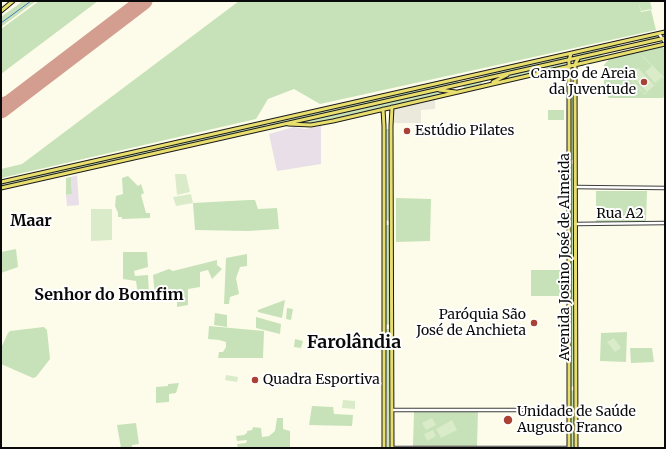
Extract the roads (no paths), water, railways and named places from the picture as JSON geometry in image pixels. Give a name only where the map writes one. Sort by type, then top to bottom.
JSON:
[{"type":"main road","points":[[1,11],[13,1]]},
{"type":"main road","points":[[1,182],[665,32]]},
{"type":"main road","points":[[1,188],[664,38]]},
{"type":"main road","points":[[284,124],[316,124],[464,91],[665,43]]},
{"type":"main road","name":"Avenida Josino José de Almeida","points":[[569,448],[569,60],[571,54]]},
{"type":"main road","points":[[575,65],[579,58]]},
{"type":"main road","name":"Avenida Josino José de Almeida","points":[[575,65],[576,448]]},
{"type":"main road","points":[[488,85],[512,72]]},
{"type":"main road","points":[[481,73],[485,79]]},
{"type":"main road","points":[[461,78],[460,84],[464,91]]},
{"type":"main road","points":[[482,86],[485,79]]},
{"type":"main road","points":[[569,83],[575,82]]},
{"type":"main road","points":[[438,89],[457,92]]},
{"type":"main road","points":[[392,107],[392,448]]},
{"type":"main road","points":[[383,109],[384,448]]},
{"type":"main road","points":[[268,121],[270,128]]},
{"type":"main road","points":[[168,144],[168,150]]},
{"type":"main road","points":[[569,163],[575,162]]},
{"type":"main road","points":[[384,223],[392,223]]},
{"type":"main road","points":[[384,327],[392,327]]},
{"type":"main road","points":[[569,389],[576,389]]},
{"type":"street","points":[[659,34],[664,38],[665,43]]},
{"type":"street","points":[[575,187],[665,188]]},
{"type":"street","name":"Rua A2","points":[[575,224],[665,223]]},
{"type":"street","points":[[392,410],[569,410]]},
{"type":"street","points":[[392,448],[569,448]]},
{"type":"waterway","points":[[1,23],[31,1]]},
{"type":"place","name":"Campo de Areia da Juventude","points":[[644,82]]},
{"type":"place","name":"Estúdio Pilates","points":[[407,131]]},
{"type":"place","name":"Paróquia São José de Anchieta","points":[[534,323]]},
{"type":"place","name":"Quadra Esportiva","points":[[255,380]]},
{"type":"place","name":"Unidade de Saúde Augusto Franco","points":[[508,420]]},
{"type":"district","name":"Maar","points":[[31,221]]},
{"type":"district","name":"Senhor do Bomfim","points":[[109,295]]},
{"type":"district","name":"Farolândia","points":[[354,343]]}]
